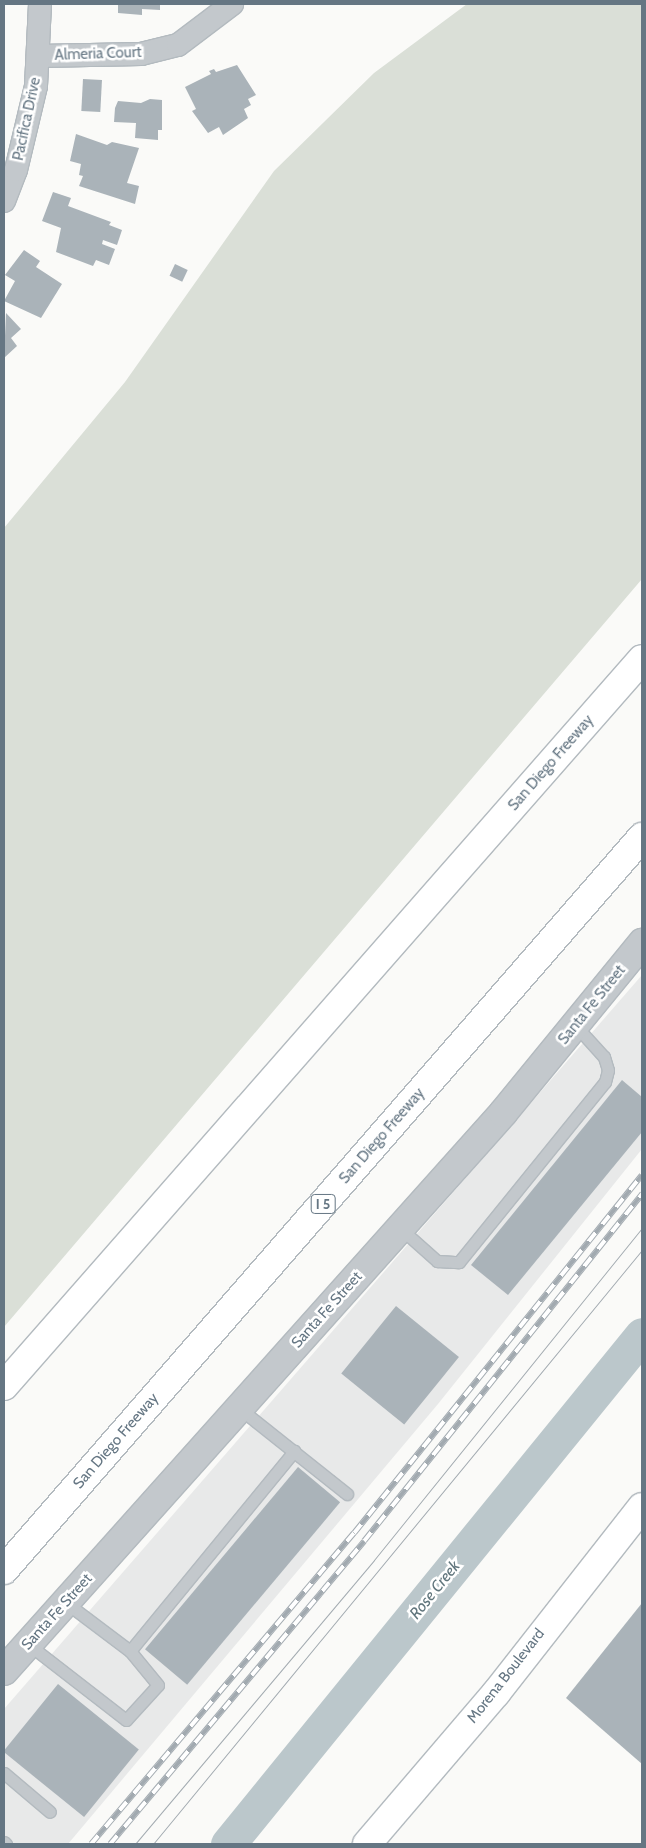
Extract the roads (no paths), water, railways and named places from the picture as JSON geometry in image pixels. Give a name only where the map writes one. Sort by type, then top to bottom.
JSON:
[{"type":"main road","name":"San Diego Freeway","points":[[4,1386],[642,660]]},
{"type":"main road","name":"San Diego Freeway","points":[[4,1570],[642,837]]},
{"type":"main road","name":"Morena Boulevard","points":[[367,1844],[496,1693],[642,1507]]},
{"type":"street","name":"Pacifica Drive","points":[[4,201],[16,170],[36,86],[40,4]]},
{"type":"street","name":"Almeria Court","points":[[38,56],[141,54],[178,45],[232,4]]},
{"type":"street","name":"Santa Fe Street","points":[[4,1671],[400,1228],[576,1026],[642,943]]},
{"type":"lane","points":[[400,1228],[437,1261],[459,1262],[605,1082],[608,1070],[604,1057],[576,1026]]},
{"type":"lane","points":[[239,1408],[347,1494]]},
{"type":"lane","points":[[130,1651],[294,1451]]},
{"type":"lane","points":[[28,1644],[126,1720],[158,1685],[130,1651],[66,1602]]},
{"type":"lane","points":[[4,1773],[50,1812]]},
{"type":"waterway","name":"Rose Creek","points":[[228,1844],[642,1335]]},
{"type":"tram line","points":[[135,1844],[374,1560],[642,1228]]},
{"type":"tram line","points":[[153,1844],[642,1250]]},
{"type":"railway","points":[[91,1844],[354,1533],[642,1175]]},
{"type":"railway","points":[[110,1844],[364,1541],[642,1194]]}]
